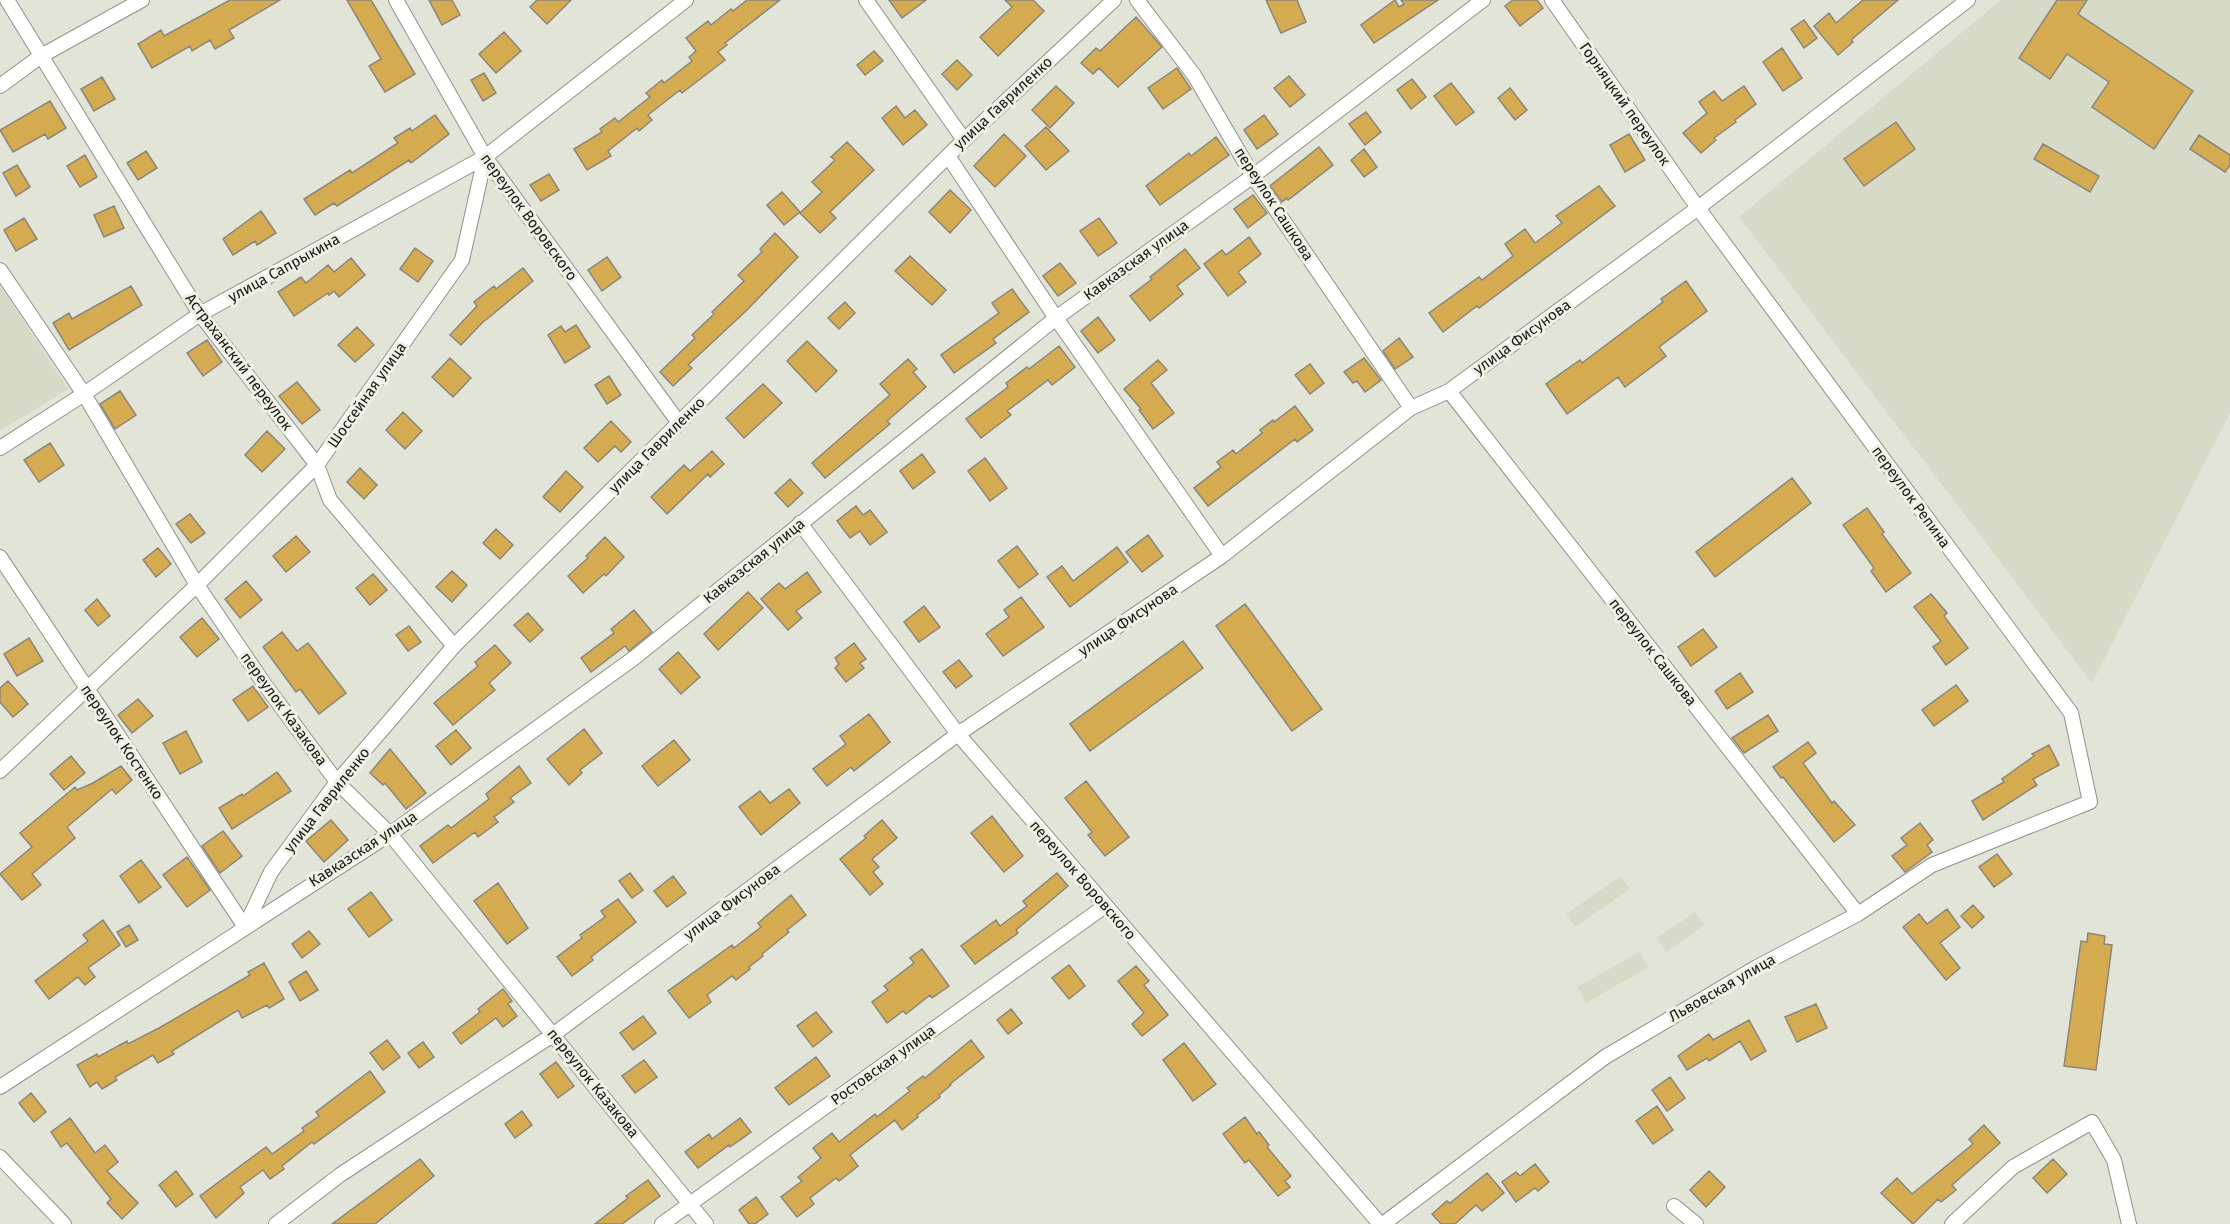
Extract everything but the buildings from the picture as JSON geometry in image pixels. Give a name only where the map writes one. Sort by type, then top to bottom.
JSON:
[{"type":"street","name":"Астраханский переулок","points":[[7,0],[200,315],[317,465],[330,500],[454,646]]},
{"type":"street","points":[[0,86],[41,56],[142,0]]},
{"type":"street","name":"переулок Воровского","points":[[396,0],[485,157],[679,423]]},
{"type":"street","points":[[485,157],[686,0]]},
{"type":"street","points":[[866,0],[964,140]]},
{"type":"street","name":"улица Гавриленко","points":[[245,927],[271,872],[337,782],[454,646],[964,140],[1114,0]]},
{"type":"street","name":"переулок Сашкова","points":[[1137,0],[1194,75],[1253,176],[1412,408]]},
{"type":"street","name":"Кавказская улица","points":[[0,1087],[390,834],[634,658],[1056,318],[1253,176],[1483,0]]},
{"type":"street","name":"Горняцкий переулок","points":[[1552,0],[1698,208]]},
{"type":"street","name":"улица Фисунова","points":[[276,1224],[340,1175],[554,1034],[958,734],[1222,556],[1412,408],[1449,391],[1698,208],[1968,0]]},
{"type":"street","points":[[948,156],[1056,318],[1222,556]]},
{"type":"street","name":"улица Сапрыкина","points":[[0,448],[200,315],[485,157]]},
{"type":"street","name":"Шоссейная улица","points":[[0,771],[197,585],[317,465],[462,260],[485,157]]},
{"type":"street","name":"переулок Репина","points":[[1698,208],[2071,713],[2090,802]]},
{"type":"street","name":"переулок Казакова","points":[[0,270],[84,394],[197,585],[265,685],[337,782],[390,834],[706,1224]]},
{"type":"street","name":"переулок Сашкова","points":[[1449,391],[1858,914]]},
{"type":"street","name":"переулок Воровского","points":[[800,523],[958,734],[1381,1224]]},
{"type":"street","name":"переулок Костенко","points":[[0,557],[245,927]]},
{"type":"street","name":"Львовская улица","points":[[1381,1224],[1605,1057],[1757,967],[1858,914],[1932,865],[2090,802]]},
{"type":"street","name":"Ростовская улица","points":[[662,1224],[1105,906]]},
{"type":"street","points":[[1952,1224],[2013,1167],[2092,1122],[2114,1160],[2129,1224]]},
{"type":"street","points":[[0,1157],[64,1224]]},
{"type":"street","points":[[1674,1206],[1696,1224]]},
{"type":"shaded area","points":[[2001,0],[2230,0],[2230,413],[2092,683],[1739,217]]},
{"type":"shaded area","points":[[0,285],[68,389],[0,431]]},
{"type":"shaded area","points":[[1621,876],[1630,889],[1575,927],[1566,914]]},
{"type":"shaded area","points":[[1695,912],[1705,925],[1666,952],[1657,938]]},
{"type":"shaded area","points":[[1640,952],[1648,967],[1586,1003],[1577,987]]}]
